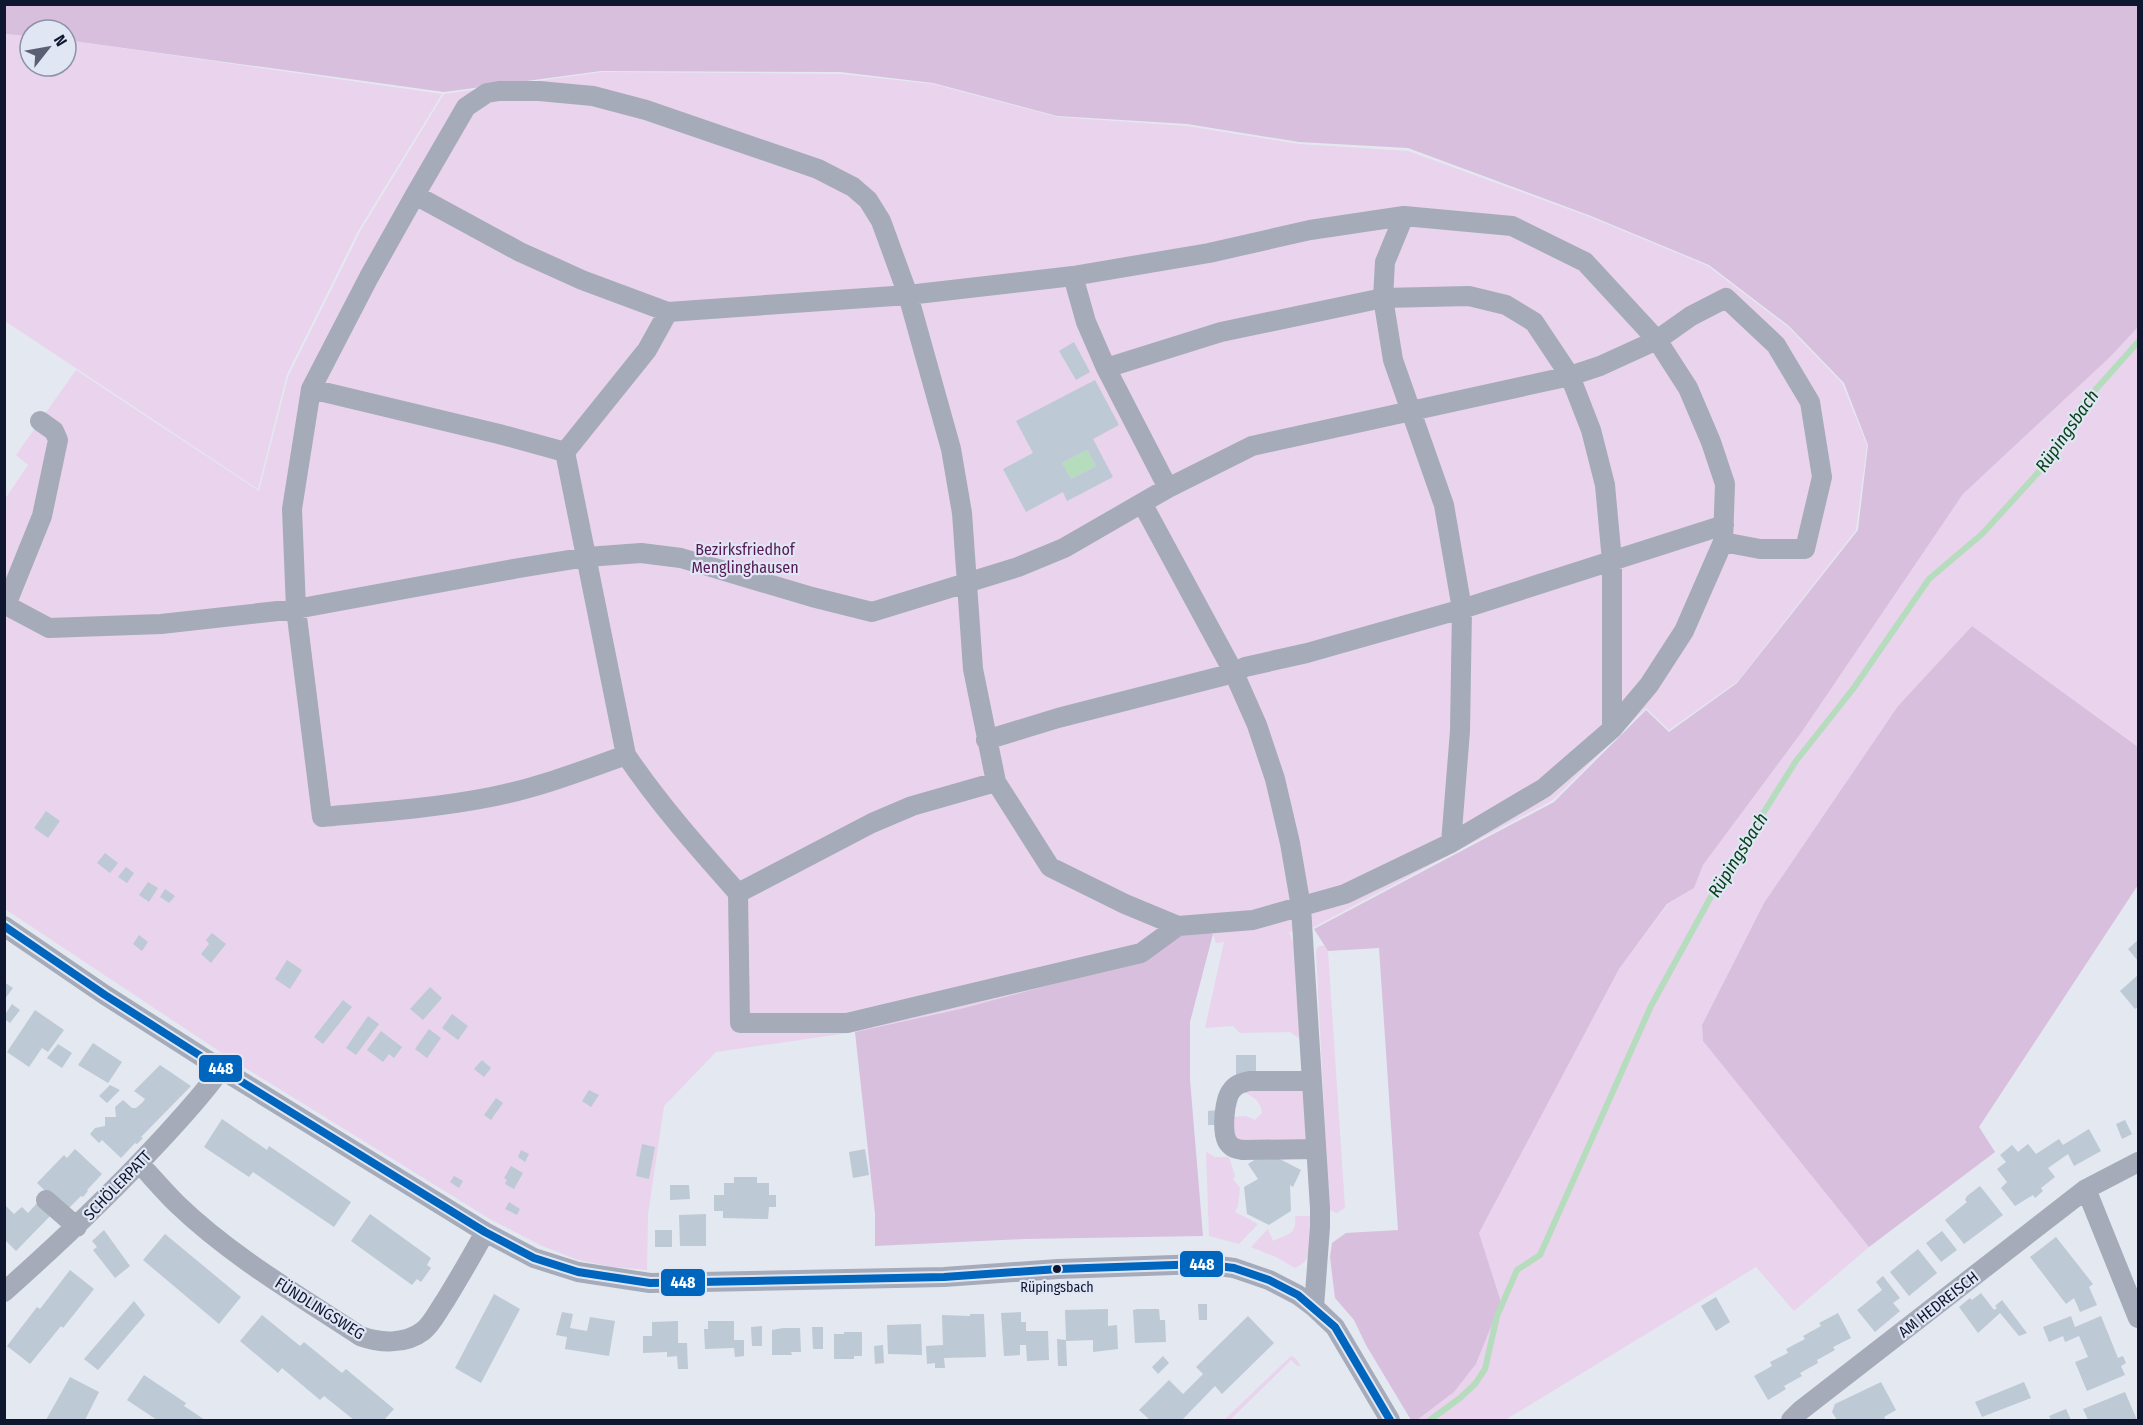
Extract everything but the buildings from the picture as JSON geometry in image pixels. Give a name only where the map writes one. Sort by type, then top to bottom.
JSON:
[{"type":"street","points":[[415,195],[520,252],[582,280],[668,312],[908,295],[1073,276],[1209,253],[1310,230],[1404,216],[1512,226],[1585,262],[1657,340],[1688,388],[1711,442],[1725,484],[1723,533],[1684,632],[1649,685],[1612,729],[1544,789],[1451,843],[1345,894],[1253,920],[1178,926],[1125,904],[1050,867],[996,782],[973,669],[962,513],[951,449],[908,295],[881,221],[868,200],[853,186],[807,166],[646,110],[593,96],[539,91],[487,93],[466,107],[415,195],[369,278],[310,389],[292,509],[296,609],[322,818],[424,808],[492,797],[549,782],[626,754]]},
{"type":"street","points":[[1404,216],[1385,262],[1383,298],[1393,360],[1444,505],[1462,609],[1460,731],[1451,843]]},
{"type":"street","points":[[1073,276],[1086,322],[1106,368],[1168,488]]},
{"type":"street","points":[[1106,368],[1221,332],[1383,298],[1469,296],[1506,305],[1534,322],[1570,376],[1591,430],[1605,485],[1611,561],[1612,729]]},
{"type":"street","points":[[40,421],[54,431],[58,440],[42,516],[5,604],[49,628],[161,624],[296,609],[519,568],[587,557],[641,553],[681,558],[812,597],[872,612],[1018,567],[1064,548],[1168,488],[1252,446],[1570,376],[1600,366],[1657,340],[1691,316],[1726,298],[1776,345],[1810,402],[1822,477],[1805,549],[1760,549],[1723,533],[1611,561],[1462,609],[1307,653],[1245,667],[1234,673],[1058,717],[986,740]]},
{"type":"street","points":[[565,452],[647,350],[668,312]]},
{"type":"street","points":[[310,389],[565,452]]},
{"type":"street","points":[[565,452],[626,754],[639,774],[698,848],[738,893],[740,1023],[847,1023],[1141,953],[1178,926]]},
{"type":"street","points":[[1142,503],[1234,673],[1257,725],[1275,779],[1290,843],[1301,907],[1316,1149],[1320,1227],[1314,1307]]},
{"type":"street","points":[[738,893],[902,810],[996,782]]},
{"type":"street","points":[[4,926],[221,1069],[485,1232],[534,1258],[578,1272],[650,1283],[944,1277],[1058,1269],[1203,1264],[1234,1268],[1269,1280],[1298,1295],[1335,1327],[1390,1420]]},
{"type":"street","name":"SCHÖLERPATT","points":[[4,1292],[76,1227],[140,1163],[204,1093],[221,1069]]},
{"type":"street","points":[[1312,1081],[1249,1081],[1239,1084],[1231,1090],[1225,1103],[1226,1139],[1232,1148],[1243,1150],[1316,1149]]},
{"type":"street","name":"AM HEDREISCH","points":[[1799,1417],[2086,1189],[2139,1162]]},
{"type":"street","name":"FÜNDLINGSWEG","points":[[140,1163],[178,1204],[222,1241],[270,1277],[360,1336],[372,1340],[386,1342],[405,1340],[422,1332],[433,1320],[485,1232]]},
{"type":"street","points":[[2086,1189],[2139,1318]]},
{"type":"street","points":[[46,1200],[76,1227]]},
{"type":"green space","points":[[4,34],[18,35],[18,78],[78,78],[78,42],[442,94],[358,231],[287,374],[258,489],[5,321]]},
{"type":"green space","name":"Bezirksfriedhof Menglinghausen","points":[[602,72],[841,74],[933,84],[1058,117],[1187,126],[1299,144],[1408,151],[1590,217],[1708,266],[1788,327],[1842,383],[1867,445],[1856,530],[1738,681],[1669,730],[1646,708],[1553,800],[1314,927],[1289,932],[1297,952],[1302,1040],[1290,1032],[1240,1033],[1233,1026],[1205,1028],[1224,942],[1216,943],[1213,934],[1140,961],[960,1009],[855,1032],[716,1052],[664,1106],[648,1214],[647,1270],[578,1260],[540,1245],[490,1219],[234,1061],[5,909],[5,499],[28,465],[16,455],[76,370],[259,491],[288,377],[361,230],[444,94]]},
{"type":"green space","points":[[2138,327],[2138,747],[1972,626],[1898,706],[1764,903],[1702,1025],[1703,1041],[1869,1247],[1794,1311],[1756,1267],[1505,1420],[1417,1420],[1454,1392],[1476,1364],[1501,1302],[1479,1233],[1619,969],[1668,904],[1694,888],[1703,865],[1801,733],[1963,494],[2110,357]]},
{"type":"green space","points":[[1319,946],[1325,946],[1328,951],[1345,1208],[1337,1213],[1330,1210],[1329,1206],[1316,950]]},
{"type":"green space","points":[[1242,1089],[1301,1089],[1304,1094],[1307,1140],[1236,1142],[1232,1117],[1246,1116],[1255,1120],[1262,1113],[1258,1102]]},
{"type":"green space","points":[[1206,1152],[1215,1157],[1229,1157],[1235,1176],[1233,1179],[1240,1188],[1235,1212],[1258,1224],[1239,1244],[1209,1236]]},
{"type":"green space","points":[[1295,1216],[1310,1216],[1310,1253],[1302,1264],[1295,1268],[1251,1247],[1268,1229],[1273,1241],[1290,1233],[1295,1227]]},
{"type":"green space","points":[[1291,1356],[1301,1366],[1297,1366],[1291,1360],[1230,1420],[1224,1420]]},
{"type":"shaded area","points":[[4,5],[2138,5],[2138,327],[2110,357],[1963,494],[1801,733],[1703,865],[1694,888],[1667,904],[1619,969],[1479,1233],[1501,1302],[1476,1364],[1454,1392],[1417,1420],[1411,1420],[1366,1345],[1354,1320],[1335,1298],[1330,1257],[1332,1243],[1346,1233],[1398,1230],[1379,948],[1328,951],[1314,929],[1554,802],[1646,710],[1669,732],[1737,683],[1858,530],[1868,445],[1844,383],[1789,326],[1709,265],[1591,216],[1408,148],[1299,142],[1187,124],[1057,116],[933,83],[840,72],[601,71],[444,92],[78,42],[78,18],[18,18],[18,35],[5,34]]},
{"type":"shaded area","points":[[1087,450],[1096,466],[1071,479],[1062,463]]},
{"type":"shaded area","points":[[1972,626],[2138,747],[2138,885],[1979,1127],[1995,1152],[1869,1247],[1703,1041],[1702,1025],[1764,903],[1898,706]]},
{"type":"shaded area","points":[[1200,930],[1213,934],[1190,1022],[1190,1080],[1203,1236],[1024,1239],[875,1246],[875,1214],[855,1032],[960,1009],[1140,961],[1185,931]]},
{"type":"waterway","name":"Rüpingsbach","points":[[1430,1420],[1460,1398],[1475,1384],[1485,1369],[1497,1316],[1517,1270],[1540,1255],[1651,1006],[1713,893],[1796,761],[1853,689],[1929,579],[1982,534],[2046,464],[2081,406],[2138,342]]},
{"type":"transit line","name":"448","points":[[4,926],[105,995],[221,1069],[485,1232],[534,1258],[578,1272],[650,1283],[944,1277],[1058,1269],[1203,1264],[1234,1268],[1269,1280],[1298,1295],[1335,1327],[1390,1420]]},
{"type":"place","name":"Rüpingsbach","points":[[1057,1269]]}]
